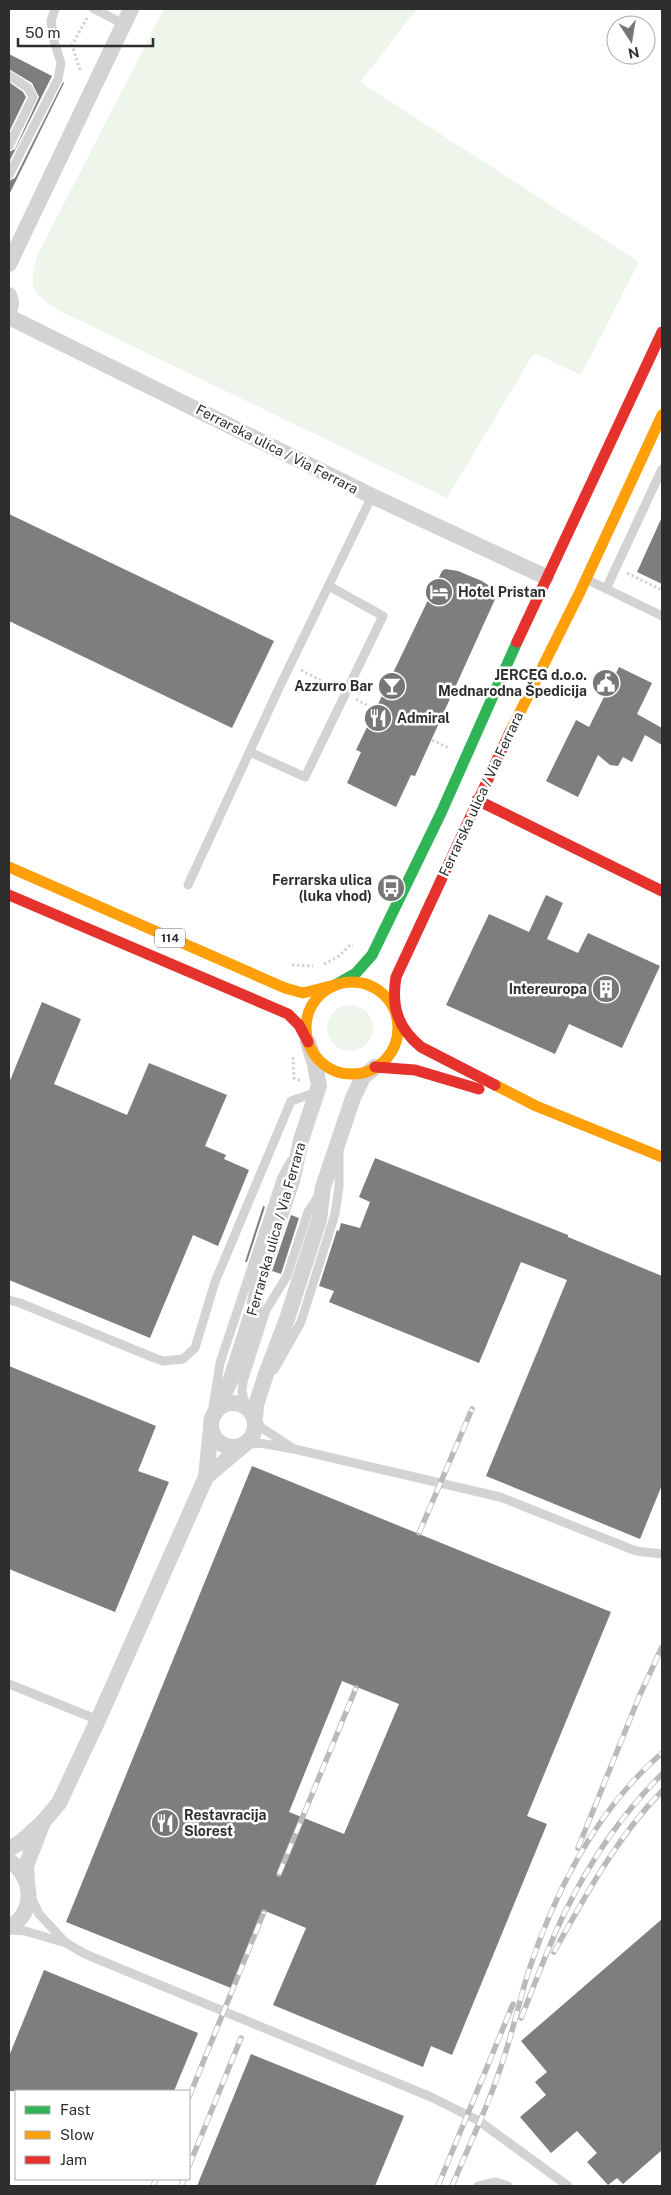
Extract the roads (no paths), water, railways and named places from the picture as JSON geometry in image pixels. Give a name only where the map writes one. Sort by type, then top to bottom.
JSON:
[{"type":"main road","name":"Ferrarska ulica / Via Ferrara","points":[[335,986],[356,973],[372,955],[441,813],[546,577],[662,332]]},
{"type":"main road","name":"Ferrarska ulica / Via Ferrara","points":[[396,1015],[393,991],[396,977],[477,800],[586,579],[662,415]]},
{"type":"main road","points":[[477,800],[662,891]]},
{"type":"main road","name":"114","points":[[9,867],[285,988],[303,993],[335,986]]},
{"type":"main road","name":"114","points":[[9,895],[288,1014],[299,1025],[314,1054],[324,1065],[338,1072],[353,1074],[368,1071],[382,1064],[392,1052],[397,1038],[398,1022],[394,1008],[385,996],[372,986],[358,982],[342,983],[328,988],[317,998],[309,1011],[306,1026],[308,1042]]},
{"type":"main road","points":[[396,1015],[408,1037],[421,1047],[536,1106],[662,1157]]},
{"type":"main road","points":[[375,1067],[390,1066],[410,1069],[536,1106]]},
{"type":"street","points":[[9,264],[131,9]]},
{"type":"street","points":[[9,295],[11,302],[9,316]]},
{"type":"street","name":"Ferrarska ulica / Via Ferrara","points":[[9,316],[372,496],[546,577]]},
{"type":"street","name":"Ferrarska ulica / Via Ferrara","points":[[212,1420],[223,1400],[231,1379],[251,1316],[261,1272],[292,1181],[301,1140],[319,1086],[308,1042]]},
{"type":"street","points":[[206,1477],[254,1434],[251,1413],[260,1394],[319,1220],[323,1188],[353,1098],[363,1077],[375,1067]]},
{"type":"street","points":[[9,1849],[21,1842],[43,1822],[58,1803],[98,1720],[206,1477],[212,1420],[220,1408],[233,1403],[251,1413]]},
{"type":"street","points":[[212,1420],[213,1435],[223,1445],[238,1447],[244,1444]]},
{"type":"street","points":[[9,1929],[22,1917],[28,1906],[26,1866],[43,1822]]},
{"type":"street","points":[[9,1861],[21,1870],[28,1887]]},
{"type":"lane","points":[[9,175],[58,79],[61,63],[54,42],[51,21],[55,9]]},
{"type":"lane","points":[[92,11],[124,24]]},
{"type":"lane","points":[[9,75],[28,88],[32,97],[9,146]]},
{"type":"lane","points":[[606,589],[662,469]]},
{"type":"lane","points":[[188,885],[372,496]]},
{"type":"lane","points":[[586,579],[662,616]]},
{"type":"lane","points":[[250,752],[305,776],[383,616],[329,586]]},
{"type":"lane","points":[[9,1300],[163,1361],[183,1359],[195,1348],[215,1282],[291,1101],[317,1092]]},
{"type":"lane","points":[[260,1394],[292,1341],[301,1322],[335,1214],[339,1188],[339,1141]]},
{"type":"lane","points":[[294,1449],[262,1428],[251,1413],[242,1391],[243,1382],[266,1310],[287,1276],[308,1212],[323,1188]]},
{"type":"lane","points":[[244,1444],[259,1443],[294,1449],[500,1497],[636,1551],[662,1554]]},
{"type":"lane","points":[[9,1684],[98,1720]]},
{"type":"lane","points":[[28,1887],[39,1914],[66,1943]]},
{"type":"lane","points":[[9,1929],[25,1930],[66,1943],[102,1961],[430,2097],[467,2115],[568,2186]]},
{"type":"lane","points":[[478,2186],[496,2182],[508,2186]]},
{"type":"railway","points":[[419,1533],[472,1409]]},
{"type":"railway","points":[[578,1848],[639,1697],[662,1647]]},
{"type":"railway","points":[[279,1874],[356,1688]]},
{"type":"railway","points":[[452,2186],[492,2092],[507,2049],[528,1973],[551,1912],[565,1882],[580,1854],[617,1800],[638,1775],[662,1753]]},
{"type":"railway","points":[[521,2018],[554,1935],[576,1890],[609,1837],[634,1804],[662,1774]]},
{"type":"railway","points":[[554,1952],[616,1847],[662,1791]]},
{"type":"railway","points":[[190,2095],[264,1912]]},
{"type":"railway","points":[[438,2186],[513,2004]]},
{"type":"railway","points":[[190,2164],[241,2038]]},
{"type":"railway","points":[[153,2186],[156,2180]]},
{"type":"railway","points":[[181,2186],[184,2180]]},
{"type":"place","name":"Hotel Pristan","points":[[439,592]]},
{"type":"place","name":"JERCEG d.o.o. Mednarodna Špedicija","points":[[606,683]]},
{"type":"place","name":"Azzurro Bar","points":[[392,686]]},
{"type":"place","name":"Admiral","points":[[378,718]]},
{"type":"place","name":"Ferrarska ulica (luka vhod)","points":[[391,888]]},
{"type":"place","name":"Intereuropa","points":[[606,989]]},
{"type":"place","name":"Restavracija Slorest","points":[[165,1823]]}]
